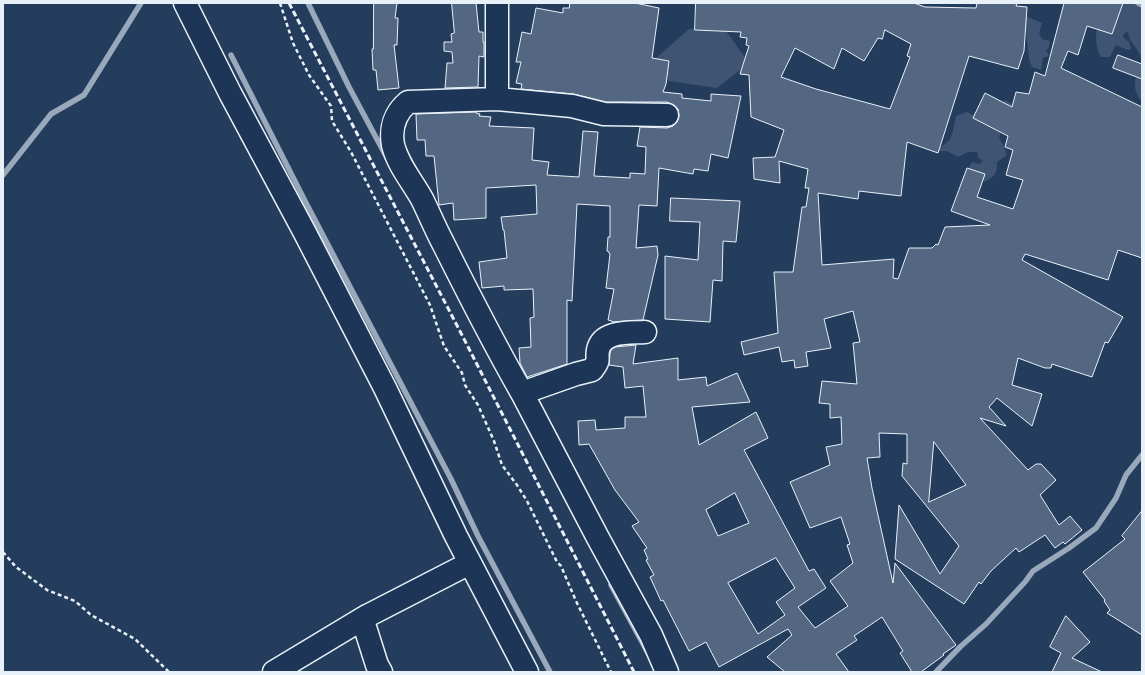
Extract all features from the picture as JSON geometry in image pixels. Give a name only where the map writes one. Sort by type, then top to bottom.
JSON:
[{"type":"street","points":[[185,3],[385,388],[470,563],[527,672]]},
{"type":"street","points":[[497,3],[497,99]]},
{"type":"street","points":[[667,115],[604,114],[572,106],[497,99],[408,102],[399,109],[393,123],[393,145],[399,161],[422,199],[477,309],[651,635],[667,672]]},
{"type":"street","points":[[522,393],[592,370],[598,361],[598,349],[604,341],[614,333],[645,332]]},
{"type":"street","points":[[274,672],[367,616],[470,563]]},
{"type":"street","points":[[367,616],[364,624],[377,665],[381,672]]},
{"type":"path","points":[[280,3],[293,43],[309,75],[331,106],[332,121],[350,152],[430,305],[444,346],[462,373],[465,385],[478,405],[494,441],[502,465],[517,484],[557,562],[561,566],[576,601],[611,672]]},
{"type":"path","points":[[3,552],[16,567],[47,590],[75,601],[91,615],[135,639],[169,672]]},
{"type":"shaded area","points":[[1103,3],[1142,3],[1142,101],[1137,94],[1135,87],[1136,75],[1141,64],[1141,59],[1139,52],[1130,39],[1128,32],[1124,33],[1123,37],[1129,42],[1131,49],[1128,50],[1116,45],[1110,57],[1101,57],[1098,51],[1096,37]]},
{"type":"shaded area","points":[[1021,14],[1042,23],[1039,33],[1042,39],[1050,41],[1049,47],[1046,50],[1049,56],[1043,58],[1041,70],[1032,67],[1029,59],[1026,32],[1016,26]]},
{"type":"shaded area","points":[[689,29],[726,31],[749,63],[717,88],[669,81],[654,60]]},
{"type":"shaded area","points":[[1005,100],[1012,104],[999,137],[1007,155],[997,162],[997,170],[995,175],[991,178],[984,182],[979,174],[970,171],[969,167],[972,162],[980,164],[983,160],[979,159],[977,152],[968,152],[958,157],[947,151],[934,151],[946,144],[951,137],[956,116],[967,112],[980,118],[997,113]]},
{"type":"building","points":[[374,3],[397,3],[395,18],[398,18],[397,45],[394,45],[399,88],[378,90],[376,70],[373,70],[372,49]]},
{"type":"building","points":[[452,3],[476,3],[479,32],[483,32],[484,42],[484,57],[479,56],[478,87],[445,88],[447,63],[453,63],[452,52],[444,51],[444,42],[452,42],[451,34],[454,33]]},
{"type":"building","points":[[570,3],[635,3],[659,8],[652,58],[669,61],[666,84],[663,92],[682,94],[682,98],[711,101],[711,94],[741,96],[728,158],[711,154],[708,171],[694,169],[693,174],[659,168],[657,206],[639,205],[636,248],[657,246],[658,255],[643,320],[612,322],[608,320],[614,289],[606,288],[610,254],[607,251],[608,237],[610,237],[610,206],[577,204],[572,301],[567,300],[567,364],[527,377],[520,363],[519,348],[531,347],[530,318],[534,317],[533,289],[504,290],[504,286],[482,288],[479,262],[507,258],[501,217],[537,214],[536,185],[486,188],[486,218],[454,220],[453,203],[439,205],[434,156],[426,156],[425,140],[417,140],[416,114],[476,112],[480,114],[479,116],[491,117],[489,126],[534,128],[532,160],[549,162],[547,175],[579,177],[583,131],[598,132],[594,176],[630,178],[630,173],[645,174],[646,147],[637,146],[640,127],[667,128],[673,126],[677,122],[679,116],[678,109],[674,105],[667,102],[606,102],[573,94],[521,89],[522,84],[516,83],[521,62],[516,62],[522,32],[531,34],[536,8],[563,13],[563,8],[569,8]]},
{"type":"building","points":[[696,3],[914,3],[925,7],[976,8],[977,3],[1017,3],[1016,6],[1027,7],[1024,51],[1018,69],[969,56],[938,153],[907,142],[901,196],[859,191],[858,199],[818,193],[822,265],[894,259],[893,278],[898,279],[909,248],[932,248],[936,244],[938,245],[945,227],[990,225],[951,211],[967,168],[985,174],[977,197],[1013,209],[1023,180],[1006,175],[1013,150],[1005,147],[1008,136],[973,118],[985,93],[1012,107],[1016,92],[1029,94],[1035,72],[1045,76],[1064,3],[1123,3],[1112,34],[1087,26],[1078,55],[1068,51],[1061,68],[1142,107],[1142,258],[1118,250],[1108,280],[1025,254],[1022,260],[1123,317],[1108,343],[1105,342],[1092,377],[1052,364],[1051,368],[1045,368],[1018,358],[1012,385],[1042,394],[1032,426],[997,398],[989,407],[1006,426],[980,418],[1028,470],[1036,464],[1041,464],[1056,480],[1040,495],[1059,525],[1070,516],[1082,530],[1065,544],[1063,542],[1055,548],[1045,535],[1019,552],[1016,548],[991,571],[981,584],[979,582],[964,604],[895,559],[899,505],[940,574],[959,546],[902,476],[903,463],[907,464],[907,434],[879,433],[880,457],[867,458],[872,488],[893,583],[895,563],[956,645],[921,672],[912,672],[900,653],[903,651],[882,617],[854,636],[857,640],[836,654],[849,672],[785,672],[767,657],[792,635],[788,629],[719,667],[706,642],[689,651],[663,600],[661,601],[650,577],[654,575],[646,560],[648,559],[644,550],[647,548],[632,526],[639,522],[615,490],[589,444],[579,445],[578,421],[595,420],[596,430],[625,428],[625,417],[646,417],[643,386],[625,388],[623,367],[609,365],[611,350],[615,347],[636,345],[633,364],[678,358],[678,380],[706,377],[707,386],[737,373],[750,402],[692,407],[699,445],[756,412],[768,438],[744,450],[809,571],[814,569],[826,588],[798,607],[815,628],[848,606],[830,581],[853,563],[847,545],[850,544],[841,517],[810,528],[790,482],[830,465],[826,447],[842,444],[841,417],[830,418],[830,404],[819,403],[822,381],[857,384],[853,343],[860,342],[853,311],[824,319],[831,348],[806,352],[808,366],[795,368],[794,360],[782,362],[779,347],[744,355],[741,342],[778,333],[774,272],[793,272],[802,207],[806,207],[809,188],[805,188],[808,169],[779,161],[780,183],[754,179],[753,158],[775,157],[784,130],[751,117],[749,75],[740,74],[749,46],[746,45],[747,38],[740,37],[741,32],[695,30]],"holes":[[[885,30],[911,44],[907,56],[910,57],[890,109],[816,89],[781,77],[795,48],[834,69],[842,48],[864,61],[878,38],[882,39]],[[934,442],[966,485],[929,502]],[[735,493],[749,523],[718,536],[706,510]],[[776,558],[795,588],[776,602],[785,615],[758,634],[728,583]]]},
{"type":"building","points":[[1118,55],[1142,64],[1142,79],[1113,68]]},
{"type":"building","points":[[671,198],[740,201],[736,242],[723,241],[722,281],[713,280],[710,322],[665,319],[665,256],[698,260],[700,222],[670,221]]},
{"type":"building","points":[[1142,511],[1142,635],[1107,613],[1110,610],[1104,601],[1105,600],[1083,572],[1125,539],[1122,536]]},
{"type":"building","points":[[1066,616],[1090,642],[1072,658],[1102,672],[1052,672],[1061,653],[1050,647]]},
{"type":"waterway","points":[[3,175],[51,114],[84,95],[141,3]]},
{"type":"waterway","points":[[308,3],[349,87],[387,158]]},
{"type":"waterway","points":[[1138,3],[1142,5]]},
{"type":"waterway","points":[[231,55],[306,203],[451,479],[478,536],[550,672]]},
{"type":"waterway","points":[[936,672],[960,647],[986,624],[1025,582],[1033,571],[1069,548],[1096,528],[1116,498],[1126,475],[1142,455]]},
{"type":"waterway","points":[[611,585],[648,653]]},
{"type":"railway","points":[[289,3],[463,337],[634,672]]}]
